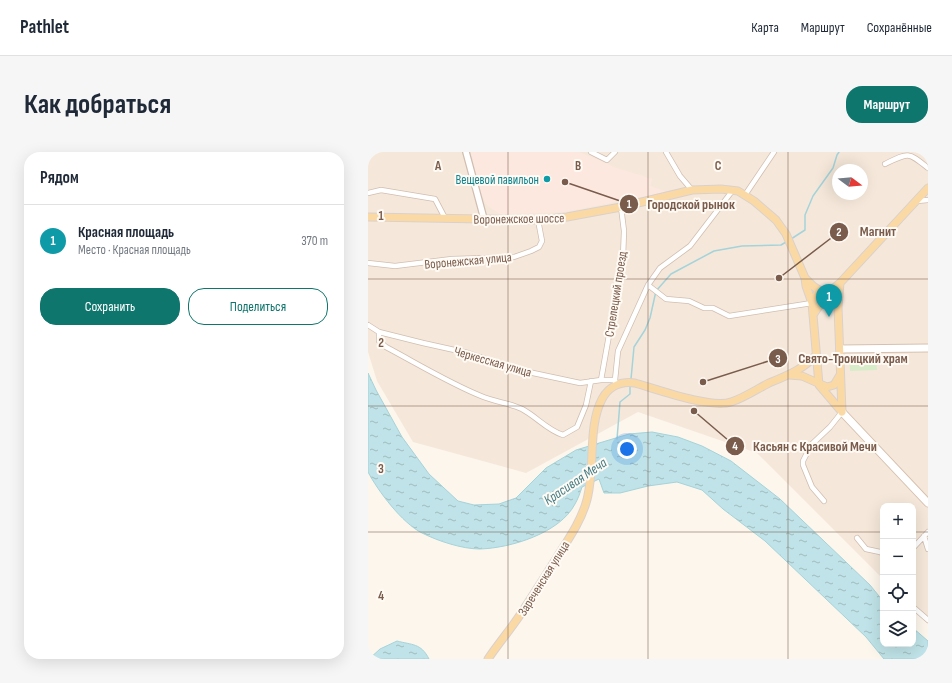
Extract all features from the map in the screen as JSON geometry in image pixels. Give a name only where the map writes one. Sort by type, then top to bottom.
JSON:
[{"type":"main road","name":"Воронежское шоссе","points":[[368,217],[538,220],[568,217],[622,207],[692,190],[710,188],[733,190],[745,195],[776,220],[786,234],[805,278],[812,303],[819,385]]},
{"type":"main road","points":[[805,278],[819,290],[828,291],[840,283],[928,188]]},
{"type":"main road","points":[[840,283],[838,307],[842,412]]},
{"type":"main road","points":[[812,303],[819,290]]},
{"type":"main road","points":[[828,291],[838,307]]},
{"type":"main road","points":[[813,315],[818,306],[825,302],[832,303],[838,307]]},
{"type":"main road","points":[[840,349],[928,348]]},
{"type":"main road","points":[[616,383],[635,383],[693,400],[730,402],[789,375],[810,362],[816,355]]},
{"type":"main road","points":[[789,375],[802,376],[819,385],[827,387],[834,385],[841,373]]},
{"type":"main road","name":"Зареченская улица","points":[[488,659],[520,615],[575,528],[584,510],[589,491],[596,418],[606,393],[616,383]]},
{"type":"main road","points":[[819,385],[842,412],[928,503]]},
{"type":"street","points":[[466,152],[484,219]]},
{"type":"street","points":[[591,152],[608,160],[615,152]]},
{"type":"street","points":[[666,152],[680,176],[692,190]]},
{"type":"street","points":[[745,195],[772,153]]},
{"type":"street","points":[[886,164],[905,154],[914,156],[928,168]]},
{"type":"street","points":[[368,193],[380,190],[435,199],[445,218]]},
{"type":"street","points":[[616,383],[618,351],[648,285],[660,268],[690,246],[733,190]]},
{"type":"street","points":[[917,201],[928,200]]},
{"type":"street","name":"Стрелецкий проезд","points":[[601,380],[623,257],[624,231],[622,207]]},
{"type":"street","name":"Воронежская улица","points":[[368,263],[395,266],[452,259],[514,257],[539,247],[542,241],[538,220]]},
{"type":"street","points":[[648,285],[666,299],[689,301],[704,308],[713,308],[729,316],[812,303]]},
{"type":"street","name":"Черкесская улица","points":[[368,325],[379,332],[468,353],[519,370],[580,383],[601,380],[616,383]]},
{"type":"street","points":[[379,332],[380,341],[386,347],[457,385],[482,396],[524,410],[553,432],[563,435],[577,427],[586,405],[591,382]]},
{"type":"street","points":[[824,501],[812,487],[803,465],[803,460],[812,445],[830,427],[842,412]]},
{"type":"street","points":[[916,545],[928,532]]},
{"type":"street","points":[[924,536],[928,549]]},
{"type":"street","points":[[858,538],[866,549],[880,553]]},
{"type":"street","points":[[916,610],[928,620]]},
{"type":"shaded area","points":[[368,152],[928,152],[928,624],[916,612],[916,503],[880,503],[880,576],[757,453],[638,412],[526,473],[413,442],[377,381],[368,352]]},
{"type":"shaded area","points":[[471,152],[579,152],[613,167],[652,179],[650,186],[666,192],[564,212],[500,214],[487,205],[481,194]]},
{"type":"green space","points":[[876,354],[877,370],[850,371],[849,355]]},
{"type":"water","name":"Красивая Меча","points":[[368,373],[402,437],[429,474],[458,501],[474,505],[499,504],[516,498],[546,468],[576,450],[629,434],[652,432],[678,437],[702,446],[731,461],[780,499],[870,585],[880,597],[880,647],[916,647],[916,631],[928,641],[928,659],[884,659],[866,637],[765,541],[723,509],[702,490],[677,482],[648,486],[620,493],[604,493],[599,479],[582,487],[575,504],[568,514],[547,531],[506,546],[473,549],[443,542],[414,528],[391,506],[368,472]]},
{"type":"water","points":[[397,641],[419,647],[429,659],[369,659],[380,649]]},
{"type":"waterway","points":[[791,239],[805,230],[805,215],[813,196],[833,168],[839,152]]},
{"type":"waterway","points":[[631,379],[634,347],[645,330],[650,318],[656,291],[671,274],[714,251],[742,246],[781,245],[786,242]]},
{"type":"waterway","points":[[617,439],[620,402],[630,394],[630,385]]},
{"type":"place","name":"Вещевой павильон","points":[[547,179]]},
{"type":"place","name":"Городской рынок","points":[[565,182]]},
{"type":"place","name":"Магнит","points":[[779,278]]},
{"type":"place","name":"Красная площадь","points":[[829,317]]},
{"type":"place","name":"Свято-Троицкий храм","points":[[703,382]]},
{"type":"place","name":"Касьян с Красивой Мечи","points":[[694,411]]}]
